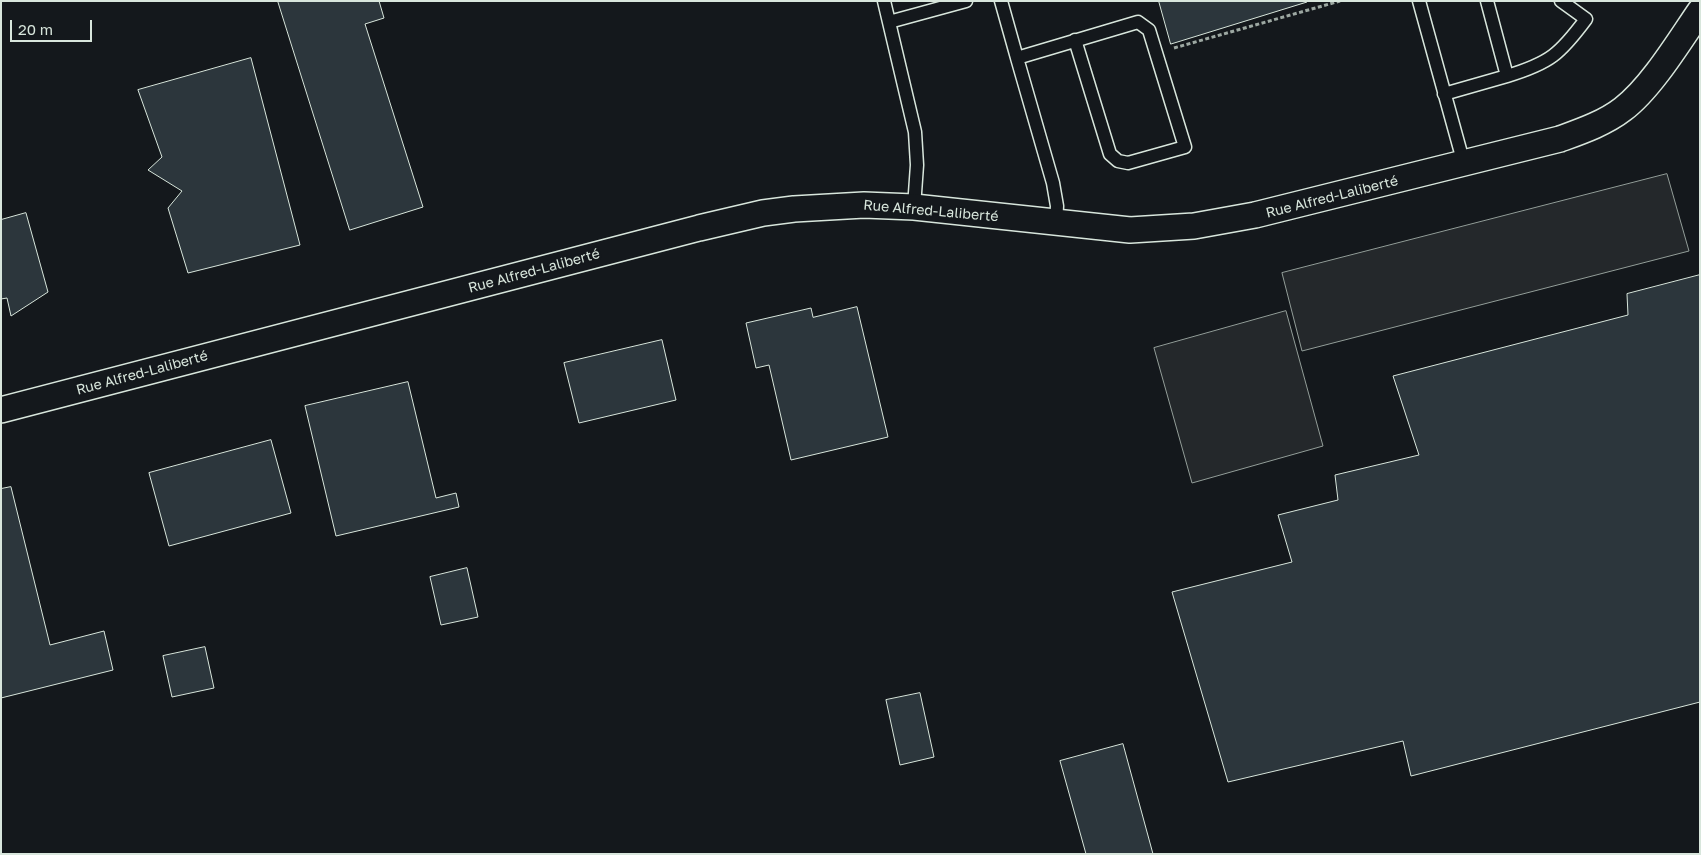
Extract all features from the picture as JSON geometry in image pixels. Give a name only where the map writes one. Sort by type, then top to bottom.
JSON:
[{"type":"street","name":"Rue Alfred-Laliberté","points":[[1,410],[763,213],[864,204],[914,207],[1130,230],[1194,226],[1255,216],[1560,139],[1607,120],[1637,96],[1662,65],[1700,11]]},
{"type":"lane","points":[[884,1],[915,132],[914,207]]},
{"type":"lane","points":[[889,22],[966,1]]},
{"type":"lane","points":[[1000,1],[1053,183],[1057,206],[1056,223]]},
{"type":"lane","points":[[1419,1],[1464,164]]},
{"type":"lane","points":[[1487,1],[1507,76]]},
{"type":"lane","points":[[1444,94],[1531,69],[1546,62],[1559,52],[1586,19],[1562,1]]},
{"type":"lane","points":[[1016,58],[1075,40],[1138,22],[1149,30],[1185,147],[1128,162],[1118,161],[1110,154],[1075,40]]},
{"type":"path","points":[[1189,44],[1340,1]]},
{"type":"path","points":[[1204,34],[1206,39]]},
{"type":"shaded area","points":[[1667,174],[1689,251],[1302,351],[1282,273]]},
{"type":"shaded area","points":[[1286,311],[1323,446],[1192,483],[1154,348]]},
{"type":"building","points":[[278,1],[379,1],[384,18],[365,24],[423,207],[350,230]]},
{"type":"building","points":[[1159,1],[1307,1],[1307,2],[1171,44]]},
{"type":"building","points":[[251,58],[300,245],[188,273],[168,208],[182,191],[148,170],[162,157],[138,90]]},
{"type":"building","points":[[26,213],[48,292],[11,316],[7,298],[1,299],[1,220]]},
{"type":"building","points":[[1700,275],[1700,702],[1411,776],[1403,741],[1228,782],[1172,592],[1292,562],[1278,515],[1338,500],[1335,475],[1419,455],[1393,376],[1628,315],[1627,294]]},
{"type":"building","points":[[857,307],[888,437],[791,460],[769,365],[756,368],[746,323],[811,308],[813,317]]},
{"type":"building","points":[[662,340],[676,400],[579,423],[564,363]]},
{"type":"building","points":[[408,382],[436,498],[456,493],[459,507],[336,536],[305,406]]},
{"type":"building","points":[[271,440],[291,513],[169,546],[149,473]]},
{"type":"building","points":[[11,487],[50,645],[104,631],[113,670],[1,698],[1,489]]},
{"type":"building","points":[[467,568],[478,617],[441,625],[430,577]]},
{"type":"building","points":[[205,647],[214,688],[172,697],[163,656]]},
{"type":"building","points":[[920,693],[934,757],[900,765],[886,700]]},
{"type":"building","points":[[1123,744],[1153,854],[1086,854],[1060,761]]}]
